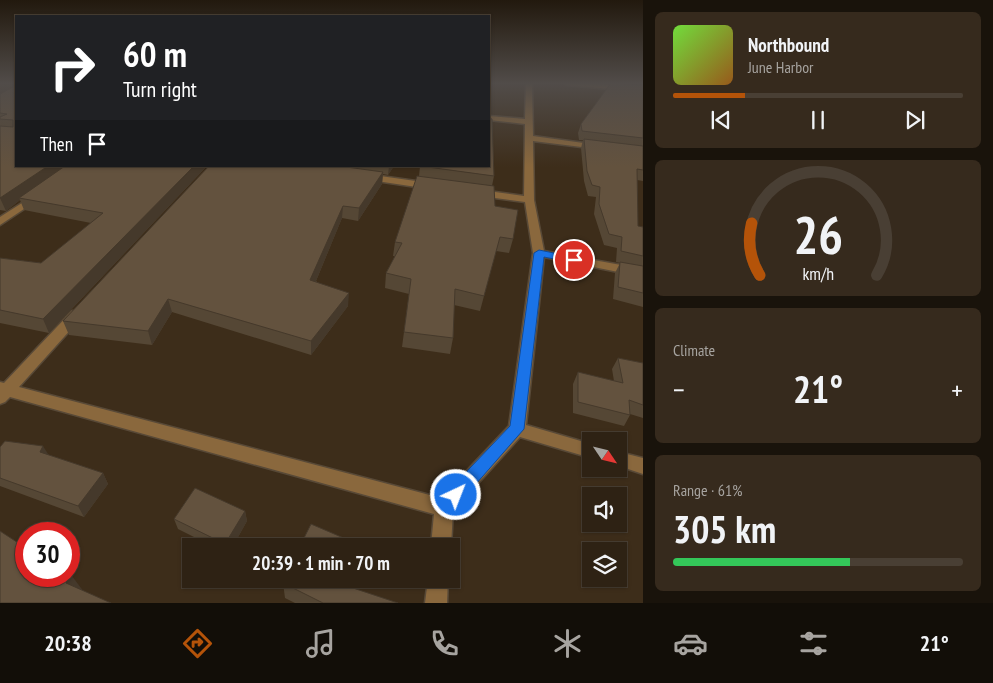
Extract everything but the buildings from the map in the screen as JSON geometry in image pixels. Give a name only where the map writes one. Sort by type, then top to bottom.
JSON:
[{"type":"street","points":[[442,538],[444,508],[517,429],[539,253],[529,200],[529,111]]},
{"type":"street","points":[[490,118],[529,122]]},
{"type":"street","points":[[528,138],[605,148]]},
{"type":"street","points":[[356,176],[443,188]]},
{"type":"street","points":[[0,222],[47,189]]},
{"type":"street","points":[[472,192],[529,200]]},
{"type":"street","points":[[539,253],[643,273]]},
{"type":"street","points":[[88,303],[2,392],[444,508]]},
{"type":"street","points":[[517,429],[582,448]]},
{"type":"street","points":[[628,462],[643,466]]},
{"type":"street","points":[[436,603],[437,588]]},
{"type":"route","points":[[456,495],[517,429],[539,253],[574,260]]}]
